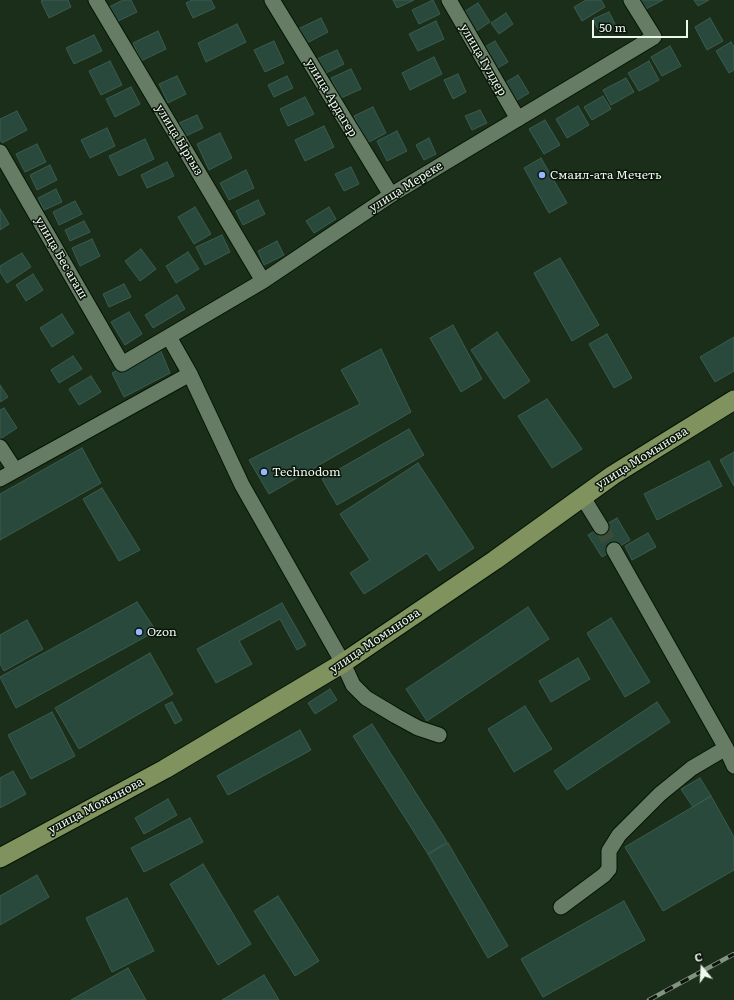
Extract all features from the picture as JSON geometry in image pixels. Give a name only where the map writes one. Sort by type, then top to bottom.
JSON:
[{"type":"main road","name":"улица Момынова","points":[[0,858],[165,769],[343,663],[495,560],[613,475],[734,400]]},
{"type":"street","name":"улица Ыргыз","points":[[96,0],[263,281]]},
{"type":"street","name":"улица Ардагер","points":[[272,0],[391,195]]},
{"type":"street","name":"улица Гулдер","points":[[449,0],[518,119]]},
{"type":"street","name":"улица Мереке","points":[[122,364],[263,281],[391,195],[654,37],[631,0]]},
{"type":"street","name":"улица Бес агаш","points":[[0,152],[122,364]]},
{"type":"street","points":[[168,336],[190,374],[242,485],[343,663],[353,685],[366,698],[418,728],[439,735]]},
{"type":"street","points":[[0,479],[190,374]]},
{"type":"street","points":[[0,447],[15,470]]},
{"type":"street","points":[[582,496],[601,527]]},
{"type":"street","points":[[614,550],[726,748],[734,766]]},
{"type":"street","points":[[561,907],[604,875],[609,869],[609,851],[619,834],[660,794],[692,768],[726,748]]},
{"type":"building","points":[[68,0],[71,7],[49,18],[41,1]]},
{"type":"building","points":[[123,0],[131,0],[137,12],[114,23],[107,8]]},
{"type":"building","points":[[192,0],[211,0],[215,8],[193,18],[186,3]]},
{"type":"building","points":[[393,0],[414,0],[397,8]]},
{"type":"building","points":[[433,0],[440,14],[419,24],[412,10]]},
{"type":"building","points":[[586,0],[601,0],[605,7],[582,21],[574,7]]},
{"type":"building","points":[[636,0],[663,0],[642,11]]},
{"type":"building","points":[[694,0],[709,0],[698,6]]},
{"type":"building","points":[[478,3],[490,22],[475,32],[462,13]]},
{"type":"building","points":[[609,12],[616,26],[600,34],[593,19]]},
{"type":"building","points":[[506,13],[513,24],[499,34],[491,23]]},
{"type":"building","points":[[321,18],[328,32],[305,44],[298,29]]},
{"type":"building","points":[[710,18],[723,41],[707,50],[695,27]]},
{"type":"building","points":[[436,21],[444,39],[418,51],[409,34]]},
{"type":"building","points":[[237,24],[246,42],[206,62],[198,43]]},
{"type":"building","points":[[158,31],[166,49],[141,61],[133,43]]},
{"type":"building","points":[[94,35],[102,51],[74,64],[66,48]]},
{"type":"building","points":[[274,41],[284,63],[265,72],[254,50]]},
{"type":"building","points":[[495,41],[508,62],[496,69],[483,48]]},
{"type":"building","points":[[731,42],[734,47],[734,70],[729,73],[716,51]]},
{"type":"building","points":[[670,46],[681,66],[662,76],[651,57]]},
{"type":"building","points":[[337,50],[344,64],[324,74],[317,59]]},
{"type":"building","points":[[434,57],[442,74],[410,90],[402,73]]},
{"type":"building","points":[[110,61],[122,85],[101,95],[89,71]]},
{"type":"building","points":[[649,61],[659,80],[639,91],[628,73]]},
{"type":"building","points":[[351,69],[361,89],[341,98],[331,78]]},
{"type":"building","points":[[458,74],[466,92],[453,99],[444,80]]},
{"type":"building","points":[[518,75],[529,93],[514,102],[503,84]]},
{"type":"building","points":[[177,76],[186,94],[168,103],[159,84]]},
{"type":"building","points":[[287,76],[293,88],[274,97],[268,85]]},
{"type":"building","points":[[626,78],[634,92],[611,105],[603,90]]},
{"type":"building","points":[[131,87],[140,104],[115,117],[106,99]]},
{"type":"building","points":[[603,96],[611,109],[592,120],[584,107]]},
{"type":"building","points":[[305,97],[314,114],[288,126],[280,109]]},
{"type":"building","points":[[578,106],[589,125],[567,138],[556,119]]},
{"type":"building","points":[[373,107],[386,133],[367,143],[354,116]]},
{"type":"building","points":[[480,110],[487,123],[472,130],[465,116]]},
{"type":"building","points":[[17,111],[27,130],[2,143],[0,139],[0,119]]},
{"type":"building","points":[[197,115],[203,128],[186,136],[179,123]]},
{"type":"building","points":[[545,120],[560,145],[544,154],[529,129]]},
{"type":"building","points":[[324,126],[334,147],[305,161],[295,140]]},
{"type":"building","points":[[107,128],[115,146],[90,158],[81,140]]},
{"type":"building","points":[[397,131],[407,151],[387,161],[377,141]]},
{"type":"building","points":[[220,133],[232,158],[209,170],[197,144]]},
{"type":"building","points":[[429,138],[436,154],[424,160],[416,145]]},
{"type":"building","points":[[145,139],[154,159],[119,176],[109,156]]},
{"type":"building","points":[[37,144],[46,162],[25,172],[16,154]]},
{"type":"building","points":[[541,158],[567,203],[549,213],[524,168]]},
{"type":"building","points":[[167,162],[174,176],[147,188],[141,175]]},
{"type":"building","points":[[50,165],[57,180],[37,190],[30,175]]},
{"type":"building","points":[[351,167],[359,184],[344,191],[335,174]]},
{"type":"building","points":[[246,170],[254,188],[229,200],[220,183]]},
{"type":"building","points":[[56,189],[62,202],[44,210],[38,198]]},
{"type":"building","points":[[258,200],[265,214],[243,225],[236,211]]},
{"type":"building","points":[[75,201],[82,214],[59,225],[53,212]]},
{"type":"building","points":[[195,207],[211,234],[194,244],[178,217]]},
{"type":"building","points":[[329,207],[336,219],[314,233],[306,221]]},
{"type":"building","points":[[0,209],[9,224],[0,230]]},
{"type":"building","points":[[84,221],[90,232],[70,241],[65,230]]},
{"type":"building","points":[[222,235],[230,252],[205,265],[196,247]]},
{"type":"building","points":[[92,239],[100,256],[80,266],[72,248]]},
{"type":"building","points":[[277,241],[284,255],[264,265],[258,251]]},
{"type":"building","points":[[141,249],[156,269],[140,281],[125,261]]},
{"type":"building","points":[[188,252],[199,269],[176,283],[166,266]]},
{"type":"building","points":[[22,253],[31,267],[7,283],[0,272],[0,266]]},
{"type":"building","points":[[560,258],[599,325],[572,341],[534,273]]},
{"type":"building","points":[[33,274],[43,290],[26,301],[16,285]]},
{"type":"building","points":[[124,284],[131,297],[109,307],[103,294]]},
{"type":"building","points":[[177,295],[185,309],[153,328],[145,315]]},
{"type":"building","points":[[129,312],[142,334],[125,345],[111,322]]},
{"type":"building","points":[[62,314],[74,333],[52,347],[40,328]]},
{"type":"building","points":[[453,325],[482,379],[461,392],[430,338]]},
{"type":"building","points":[[497,332],[530,381],[504,399],[471,350]]},
{"type":"building","points":[[607,334],[632,378],[614,388],[589,344]]},
{"type":"building","points":[[734,337],[734,371],[715,382],[700,357]]},
{"type":"building","points":[[160,349],[170,373],[124,397],[112,373]]},
{"type":"building","points":[[381,349],[411,412],[269,494],[249,460],[360,404],[341,370]]},
{"type":"building","points":[[73,356],[82,369],[59,383],[51,370]]},
{"type":"building","points":[[91,376],[101,392],[79,405],[69,389]]},
{"type":"building","points":[[0,385],[8,397],[0,402]]},
{"type":"building","points":[[547,399],[582,449],[552,468],[518,416]]},
{"type":"building","points":[[4,408],[17,428],[0,439],[0,410]]},
{"type":"building","points":[[409,429],[424,455],[337,505],[322,479]]},
{"type":"building","points":[[82,448],[101,483],[0,540],[0,494]]},
{"type":"building","points":[[734,452],[734,486],[720,460]]},
{"type":"building","points":[[709,461],[722,486],[657,520],[644,494]]},
{"type":"building","points":[[418,463],[474,548],[439,571],[427,553],[364,594],[350,573],[370,560],[340,514]]},
{"type":"building","points":[[102,488],[140,550],[119,561],[83,499]]},
{"type":"building","points":[[617,518],[630,540],[602,557],[588,535]]},
{"type":"building","points":[[648,533],[656,547],[632,560],[625,546]]},
{"type":"building","points":[[137,602],[156,631],[16,708],[0,677]]},
{"type":"building","points":[[282,603],[306,645],[297,650],[280,619],[239,641],[252,664],[216,683],[197,649]]},
{"type":"building","points":[[528,607],[549,639],[427,721],[406,689]]},
{"type":"building","points":[[611,618],[650,682],[625,697],[587,633]]},
{"type":"building","points":[[27,620],[43,649],[4,671],[0,664],[0,635]]},
{"type":"building","points":[[150,653],[173,694],[79,749],[55,708]]},
{"type":"building","points":[[578,658],[590,679],[551,702],[539,681]]},
{"type":"building","points":[[330,689],[337,700],[315,714],[308,703]]},
{"type":"building","points":[[172,702],[182,720],[175,724],[165,705]]},
{"type":"building","points":[[657,702],[670,722],[567,790],[554,771]]},
{"type":"building","points":[[525,706],[552,749],[514,772],[488,729]]},
{"type":"building","points":[[52,712],[75,756],[31,779],[8,735]]},
{"type":"building","points":[[372,724],[447,842],[428,854],[353,736]]},
{"type":"building","points":[[300,730],[311,750],[228,795],[217,776]]},
{"type":"building","points":[[13,771],[26,794],[0,808],[0,778]]},
{"type":"building","points":[[700,778],[711,796],[693,807],[681,789]]},
{"type":"building","points":[[711,796],[734,837],[734,870],[663,911],[625,847]]},
{"type":"building","points":[[168,799],[177,815],[144,834],[135,818]]},
{"type":"building","points":[[190,818],[203,842],[144,872],[131,848]]},
{"type":"building","points":[[448,843],[508,946],[488,958],[428,854]]},
{"type":"building","points":[[203,864],[251,944],[218,965],[170,884]]},
{"type":"building","points":[[37,875],[49,897],[0,925],[0,896]]},
{"type":"building","points":[[278,896],[319,961],[295,976],[254,911]]},
{"type":"building","points":[[127,898],[154,951],[112,972],[86,918]]},
{"type":"building","points":[[624,901],[645,940],[543,997],[521,959]]},
{"type":"building","points":[[128,968],[146,1000],[71,1000]]},
{"type":"building","points":[[264,975],[279,1000],[222,1000]]},
{"type":"tunnel","points":[[601,527],[614,550]]},
{"type":"railway","points":[[649,1000],[734,954]]},
{"type":"place","name":"Смаил-ата Мечеть","points":[[542,175]]},
{"type":"place","name":"Technodom","points":[[264,472]]},
{"type":"place","name":"Ozon","points":[[139,632]]}]
